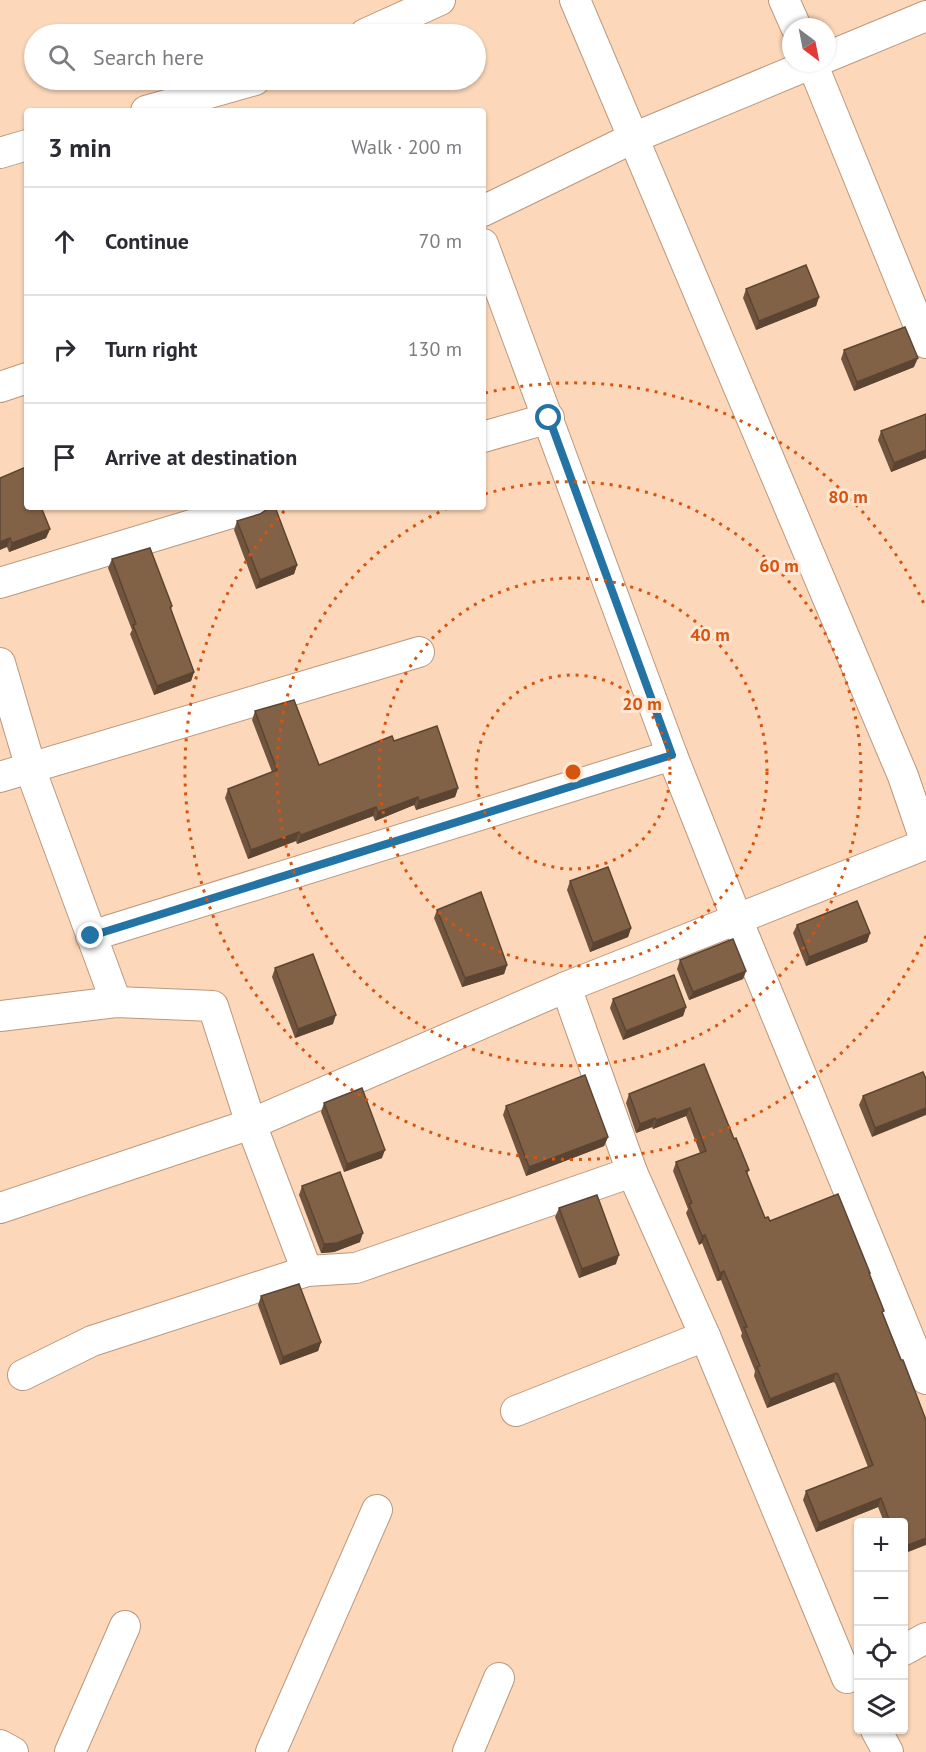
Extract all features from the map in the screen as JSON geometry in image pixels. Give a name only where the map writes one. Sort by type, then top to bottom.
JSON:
[{"type":"street","points":[[387,24],[440,0]]},
{"type":"street","points":[[0,1208],[251,1124],[566,987],[926,844],[914,771],[633,138],[575,0]]},
{"type":"street","points":[[784,0],[792,18]]},
{"type":"street","points":[[836,53],[926,16]]},
{"type":"street","points":[[486,210],[633,138],[791,72]]},
{"type":"street","points":[[817,72],[926,343]]},
{"type":"street","points":[[157,108],[220,90]]},
{"type":"street","points":[[0,153],[24,146]]},
{"type":"street","points":[[486,252],[672,755],[926,1379]]},
{"type":"street","points":[[0,387],[24,379]]},
{"type":"street","points":[[486,436],[549,418]]},
{"type":"street","points":[[0,583],[241,510]]},
{"type":"street","points":[[0,777],[419,652]]},
{"type":"street","points":[[0,663],[31,767],[116,1002]]},
{"type":"street","points":[[91,936],[672,755]]},
{"type":"street","points":[[566,987],[632,1172],[854,1681]]},
{"type":"street","points":[[0,1016],[116,1002],[213,1006],[251,1124],[307,1271]]},
{"type":"street","points":[[23,1375],[92,1341],[307,1271],[356,1268],[632,1172]]},
{"type":"street","points":[[516,1411],[705,1336]]},
{"type":"street","points":[[272,1752],[377,1510]]},
{"type":"street","points":[[70,1752],[125,1626]]},
{"type":"street","points":[[908,1647],[926,1638]]},
{"type":"street","points":[[468,1752],[499,1678]]},
{"type":"street","points":[[878,1734],[888,1752]]},
{"type":"street","points":[[0,1745],[14,1752]]},
{"type":"building","points":[[806,265],[819,297],[759,321],[746,289]]},
{"type":"building","points":[[905,327],[918,358],[857,382],[844,350]]},
{"type":"building","points":[[926,414],[926,450],[894,463],[881,431]]},
{"type":"building","points":[[24,468],[24,510],[42,510],[50,529],[12,543],[10,538],[0,542],[0,478]]},
{"type":"building","points":[[266,510],[276,510],[297,565],[260,580],[237,521]]},
{"type":"building","points":[[150,548],[194,672],[157,686],[133,625],[136,624],[112,559]]},
{"type":"building","points":[[294,700],[319,765],[392,736],[394,741],[437,726],[458,788],[419,801],[418,797],[378,812],[376,807],[301,835],[299,832],[251,850],[228,789],[277,770],[255,711]]},
{"type":"building","points":[[608,867],[631,928],[593,943],[570,881]]},
{"type":"building","points":[[481,892],[507,965],[465,978],[437,910]]},
{"type":"building","points":[[857,901],[870,933],[809,957],[797,925]]},
{"type":"building","points":[[733,939],[746,971],[693,992],[680,960]]},
{"type":"building","points":[[313,954],[336,1015],[298,1029],[275,968]]},
{"type":"building","points":[[674,975],[686,1007],[626,1031],[613,999]]},
{"type":"building","points":[[704,1064],[749,1170],[746,1171],[765,1218],[768,1217],[770,1221],[838,1194],[870,1273],[884,1311],[882,1312],[926,1420],[926,1538],[908,1545],[908,1518],[888,1518],[881,1498],[819,1523],[806,1491],[873,1465],[838,1374],[770,1399],[757,1367],[760,1366],[744,1327],[747,1327],[724,1271],[720,1273],[705,1235],[702,1236],[676,1162],[706,1151],[690,1108],[640,1124],[629,1094]]},
{"type":"building","points":[[923,1072],[926,1079],[926,1108],[875,1128],[863,1096]]},
{"type":"building","points":[[585,1075],[608,1137],[529,1167],[506,1106]]},
{"type":"building","points":[[362,1088],[385,1150],[347,1164],[324,1103]]},
{"type":"building","points":[[340,1172],[363,1233],[337,1243],[324,1244],[302,1186]]},
{"type":"building","points":[[597,1195],[619,1255],[582,1269],[559,1208]]},
{"type":"building","points":[[299,1284],[321,1342],[283,1357],[261,1296]]},
{"type":"route","points":[[91,936],[672,755],[549,418]]}]
